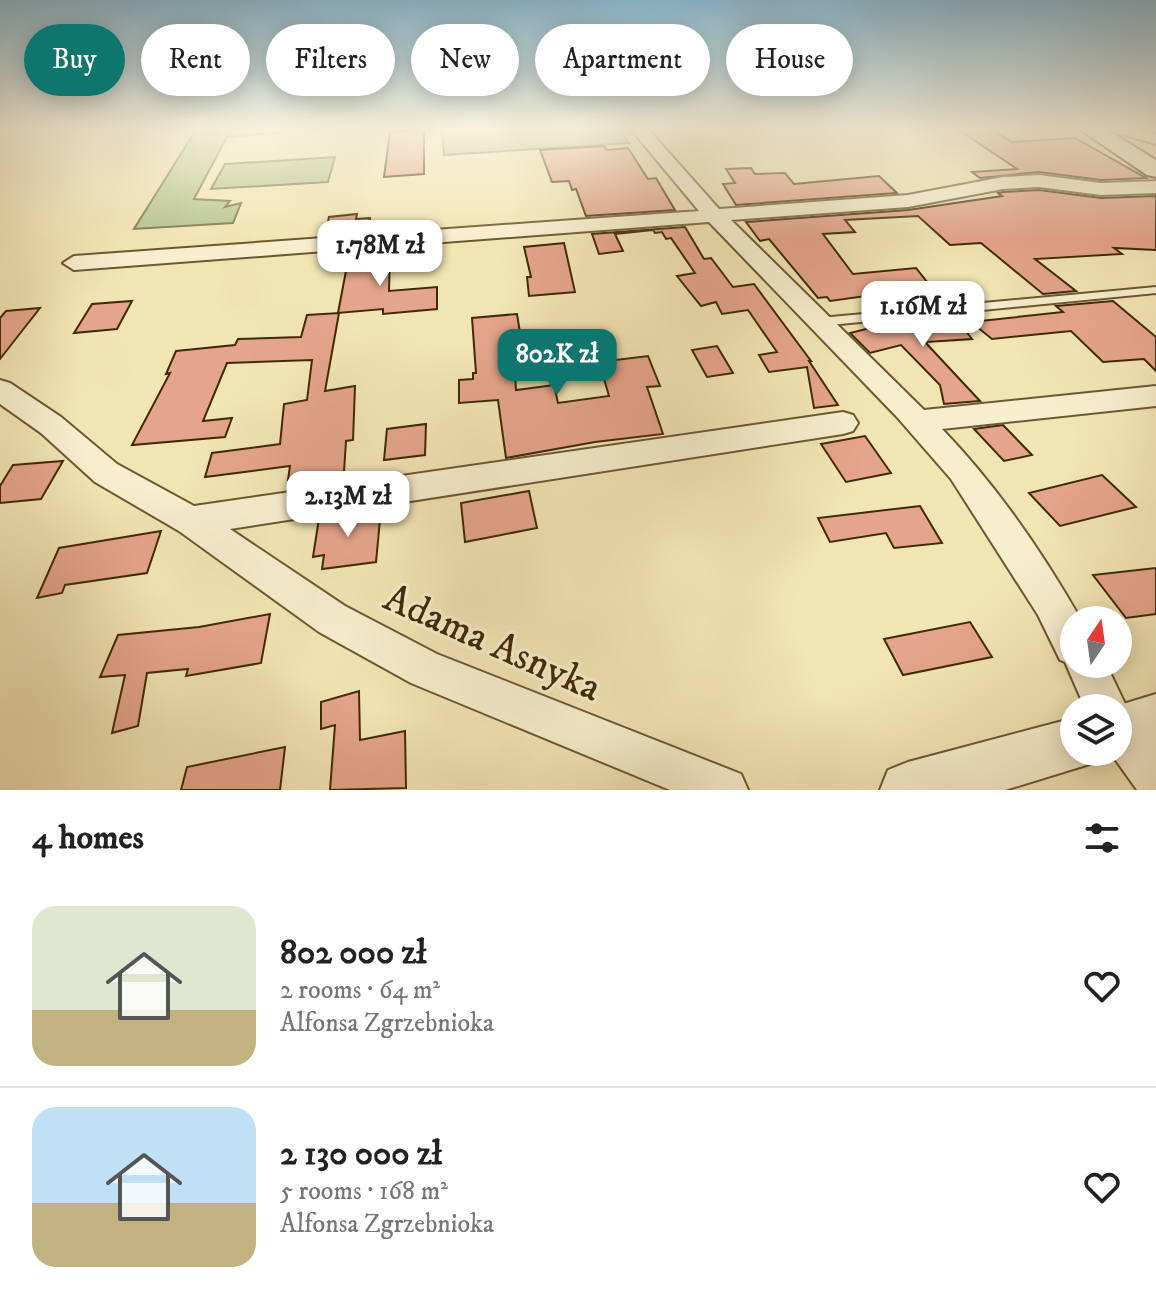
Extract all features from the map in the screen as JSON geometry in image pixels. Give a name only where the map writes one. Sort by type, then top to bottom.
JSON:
[{"type":"street","points":[[670,165],[712,213],[962,470],[1060,620]]},
{"type":"street","points":[[74,263],[614,224],[712,213],[908,201],[1015,182],[1039,181],[1101,189],[1156,187]]},
{"type":"street","name":"Adama Asnyka","points":[[0,390],[51,425],[106,473],[191,521],[332,619],[425,669],[725,790]]},
{"type":"street","points":[[917,421],[1156,396]]},
{"type":"street","points":[[191,521],[843,423]]},
{"type":"street","points":[[908,790],[1060,744]]},
{"type":"street","points":[[1132,748],[1156,779]]},
{"type":"lane","points":[[820,322],[1156,290]]},
{"type":"green space","points":[[174,165],[212,165],[194,199],[230,201],[225,207],[241,203],[233,223],[134,229]]},
{"type":"green space","points":[[225,165],[333,165],[328,182],[211,189]]},
{"type":"building","points":[[386,165],[424,165],[424,174],[384,177]]},
{"type":"building","points":[[546,165],[639,165],[648,179],[656,178],[675,210],[586,216],[576,189],[572,190],[569,181],[552,182]]},
{"type":"building","points":[[1011,165],[1123,165],[1146,178],[1101,180],[1039,172],[980,178],[972,172],[1017,169]]},
{"type":"building","points":[[751,168],[755,174],[785,173],[794,184],[879,176],[897,193],[736,205],[723,184],[735,183],[726,169]]},
{"type":"building","points":[[1039,190],[1101,198],[1156,196],[1156,250],[1114,248],[1122,254],[1035,259],[1076,291],[1043,294],[981,243],[950,245],[918,216],[845,220],[855,232],[823,234],[853,274],[916,268],[931,287],[830,301],[827,297],[818,298],[769,239],[760,241],[746,222],[908,210],[1002,196],[998,193],[1003,192]]},
{"type":"building","points":[[357,214],[356,219],[370,218],[368,232],[325,235],[329,217]]},
{"type":"building","points":[[685,227],[704,259],[711,258],[733,287],[754,284],[811,361],[838,405],[814,408],[807,367],[769,372],[759,355],[777,352],[748,310],[722,314],[716,302],[701,306],[677,276],[695,273],[671,238],[666,239],[662,232],[655,233],[653,230],[615,234],[623,251],[599,254],[592,234]]},
{"type":"building","points":[[564,243],[575,292],[529,296],[527,277],[531,277],[524,247]]},
{"type":"building","points":[[390,250],[389,291],[437,287],[437,309],[383,314],[383,309],[338,313],[349,255]]},
{"type":"building","points":[[132,301],[117,329],[74,333],[92,304]]},
{"type":"building","points":[[1113,301],[1156,337],[1156,371],[1144,359],[1103,362],[1071,331],[992,339],[971,322],[1063,312],[1056,306]]},
{"type":"building","points":[[40,308],[0,359],[0,318],[6,311]]},
{"type":"building","points":[[339,313],[325,391],[355,386],[353,440],[346,441],[344,472],[288,480],[290,466],[205,477],[212,453],[280,444],[284,404],[307,400],[312,360],[227,363],[203,421],[232,418],[225,437],[132,445],[170,373],[166,374],[176,351],[235,345],[238,339],[301,337],[307,315]]},
{"type":"building","points":[[517,314],[521,339],[513,340],[516,390],[554,385],[558,403],[609,396],[599,362],[648,356],[660,386],[647,387],[663,434],[506,458],[498,400],[459,403],[459,380],[473,379],[473,373],[476,373],[472,318]]},
{"type":"building","points":[[954,316],[972,339],[925,342],[980,401],[944,404],[940,385],[901,345],[870,353],[850,333],[898,321]]},
{"type":"building","points":[[717,346],[733,373],[707,377],[692,350]]},
{"type":"building","points":[[426,424],[425,455],[384,460],[387,429]]},
{"type":"building","points":[[1003,425],[1032,455],[1004,461],[974,429]]},
{"type":"building","points":[[865,436],[891,473],[846,482],[821,444]]},
{"type":"building","points":[[63,461],[41,499],[0,503],[0,486],[13,465]]},
{"type":"building","points":[[1102,475],[1136,507],[1060,526],[1029,493]]},
{"type":"building","points":[[529,491],[537,528],[465,542],[461,503]]},
{"type":"building","points":[[920,506],[942,543],[894,548],[886,533],[830,542],[818,518]]},
{"type":"building","points":[[381,509],[376,562],[322,569],[324,555],[313,557],[319,518]]},
{"type":"building","points":[[161,531],[147,573],[65,585],[62,593],[37,598],[59,548]]},
{"type":"building","points":[[1156,568],[1156,614],[1132,617],[1132,606],[1117,606],[1093,575]]},
{"type":"building","points":[[270,614],[261,663],[186,676],[188,669],[147,673],[138,726],[112,733],[125,675],[100,677],[118,635],[199,627]]},
{"type":"building","points":[[970,622],[992,657],[903,675],[884,639]]},
{"type":"building","points":[[359,691],[360,740],[405,731],[406,788],[330,790],[335,725],[321,729],[321,702]]},
{"type":"building","points":[[285,747],[280,790],[181,790],[187,767]]}]
